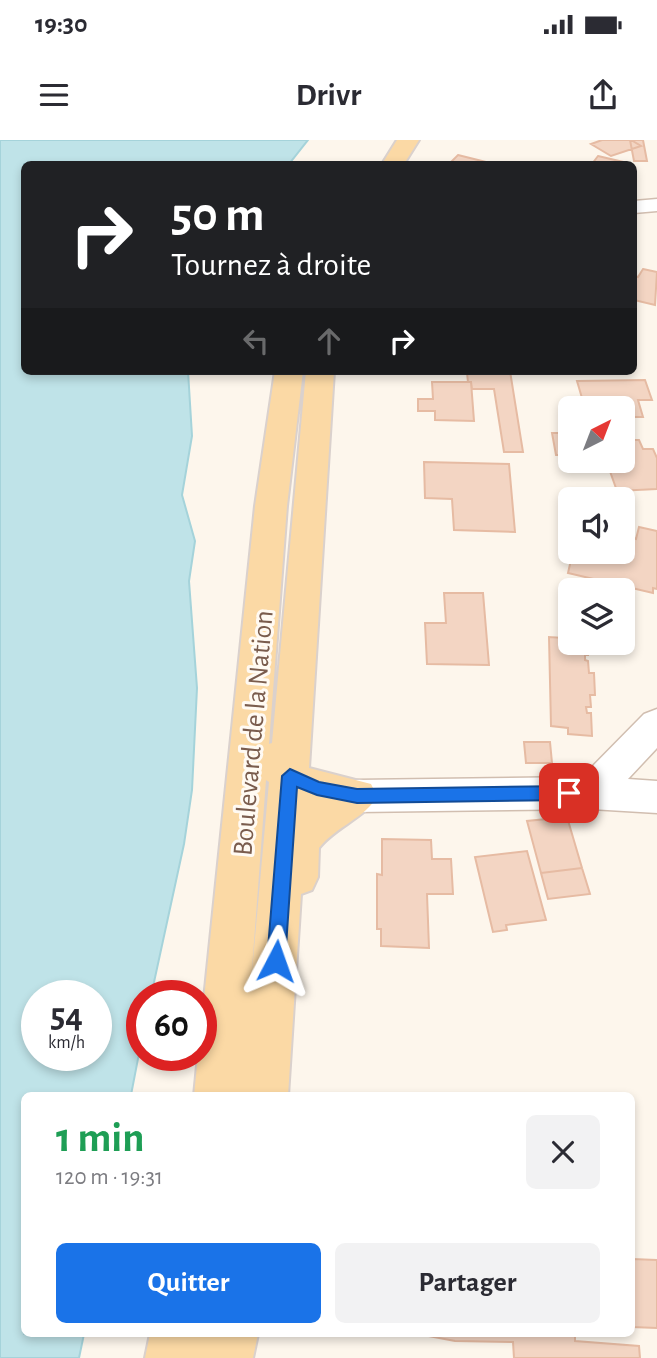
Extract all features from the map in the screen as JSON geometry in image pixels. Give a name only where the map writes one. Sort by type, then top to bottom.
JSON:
[{"type":"main road","points":[[371,161],[383,140]]},
{"type":"main road","points":[[395,161],[408,140]]},
{"type":"main road","name":"Boulevard de la Nation","points":[[218,1092],[271,506],[288,375]]},
{"type":"main road","name":"Boulevard de la Nation","points":[[264,1092],[320,375]]},
{"type":"main road","points":[[271,506],[280,525],[281,549],[270,757],[278,768],[318,800],[357,796]]},
{"type":"main road","points":[[242,851],[289,776],[310,766],[341,789],[357,796]]},
{"type":"main road","points":[[278,1092],[294,979],[298,850],[304,836],[320,821],[344,801],[357,796]]},
{"type":"main road","points":[[172,1358],[176,1337]]},
{"type":"main road","points":[[226,1358],[230,1337]]},
{"type":"street","points":[[637,208],[657,205]]},
{"type":"street","points":[[591,793],[657,724]]},
{"type":"street","points":[[357,796],[591,793],[657,797]]},
{"type":"water","points":[[0,140],[308,140],[291,161],[21,161],[21,375],[188,375],[192,436],[182,495],[195,541],[189,581],[197,688],[192,790],[184,844],[154,980],[126,980],[126,1071],[136,1071],[132,1092],[21,1092],[21,1337],[83,1337],[79,1358],[0,1358]]},
{"type":"building","points":[[602,140],[631,140],[641,146],[611,156],[591,144]]},
{"type":"building","points":[[630,140],[643,140],[647,161],[634,161]]},
{"type":"building","points":[[458,155],[482,161],[452,161]]},
{"type":"building","points":[[598,156],[619,161],[594,161]]},
{"type":"building","points":[[643,269],[657,272],[655,305],[637,301],[638,277]]},
{"type":"building","points":[[467,375],[511,375],[523,452],[504,452],[494,389],[472,389],[471,382],[468,382]]},
{"type":"building","points":[[645,380],[652,400],[638,400],[643,417],[635,417],[635,396],[581,396],[577,381]]},
{"type":"building","points":[[432,382],[471,382],[474,421],[435,420],[435,411],[418,411],[418,399],[433,399]]},
{"type":"building","points":[[552,433],[558,433],[556,455]]},
{"type":"building","points":[[635,440],[639,440],[643,449],[653,449],[657,458],[657,489],[635,490],[635,487],[616,487],[611,473],[635,473]]},
{"type":"building","points":[[424,462],[509,464],[515,532],[454,530],[452,499],[425,498]]},
{"type":"building","points":[[639,527],[657,531],[657,589],[653,588],[653,593],[635,589],[635,578],[589,578],[568,573],[570,564],[635,564]]},
{"type":"building","points":[[444,593],[483,593],[489,665],[427,664],[425,623],[446,623]]},
{"type":"building","points":[[549,637],[558,638],[558,655],[585,655],[589,673],[594,673],[595,695],[590,695],[591,707],[586,707],[587,713],[591,713],[592,736],[568,734],[568,728],[551,726]]},
{"type":"building","points":[[524,742],[550,742],[552,763],[526,763]]},
{"type":"building","points":[[567,817],[582,868],[541,873],[527,821]]},
{"type":"building","points":[[382,839],[431,840],[432,859],[451,859],[453,894],[427,894],[429,948],[381,946],[381,929],[377,929],[377,874],[382,875]]},
{"type":"building","points":[[527,851],[546,920],[506,925],[507,930],[493,932],[475,857]]},
{"type":"building","points":[[582,868],[590,894],[548,899],[541,873]]},
{"type":"building","points":[[635,1259],[657,1260],[657,1328],[635,1327]]},
{"type":"building","points":[[434,1337],[575,1337],[575,1341],[639,1346],[640,1358],[514,1358],[513,1342],[455,1341]]},
{"type":"route","points":[[276,961],[290,776],[300,783],[357,796],[569,793]]}]
